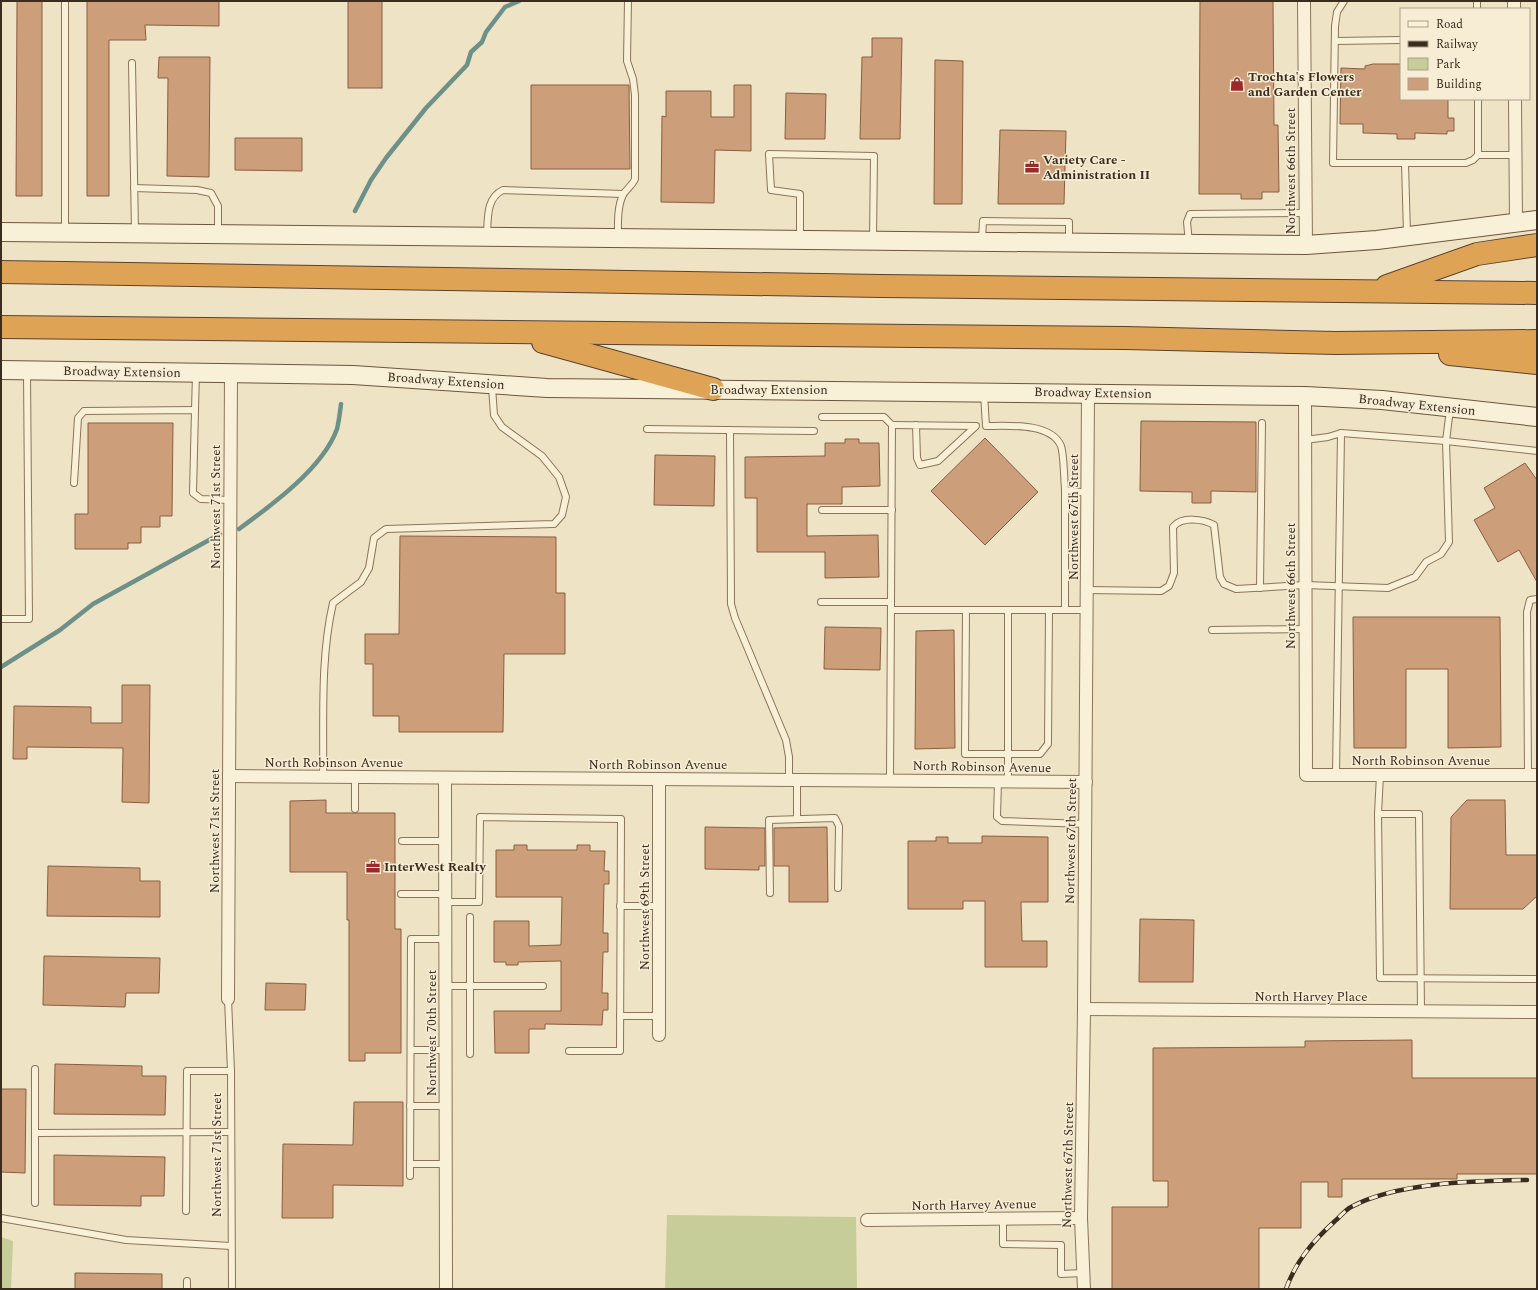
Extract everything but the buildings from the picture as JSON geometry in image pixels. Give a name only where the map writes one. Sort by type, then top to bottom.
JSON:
[{"type":"highway","points":[[1372,292],[1477,254],[1537,245]]},
{"type":"highway","points":[[1,272],[1372,292],[1537,293]]},
{"type":"highway","points":[[1,328],[514,334],[1125,338],[1336,342],[1537,341]]},
{"type":"highway","points":[[514,334],[713,389]]},
{"type":"highway","points":[[1336,342],[1537,363]]},
{"type":"main road","points":[[1,232],[1306,244],[1407,237],[1537,220]]},
{"type":"main road","name":"Broadway Extension","points":[[1,370],[231,373],[403,378],[547,388],[1305,396],[1382,400],[1537,417]]},
{"type":"street","name":"Northwest 66th Street","points":[[1304,1],[1306,244]]},
{"type":"street","points":[[1515,100],[1516,222]]},
{"type":"street","name":"Northwest 71st Street","points":[[228,999],[231,373]]},
{"type":"street","name":"Northwest 67th Street","points":[[1084,1289],[1081,1218],[1086,782],[1088,393]]},
{"type":"street","name":"Northwest 66th Street","points":[[1305,396],[1306,775]]},
{"type":"street","name":"North Robinson Avenue","points":[[1306,775],[1533,775]]},
{"type":"street","name":"North Robinson Avenue","points":[[229,776],[1086,782]]},
{"type":"street","name":"Northwest 70th Street","points":[[445,778],[446,1289]]},
{"type":"street","name":"Northwest 69th Street","points":[[659,779],[659,1035]]},
{"type":"street","name":"North Harvey Place","points":[[1084,1009],[1537,1012]]},
{"type":"street","name":"North Harvey Avenue","points":[[867,1220],[1081,1218]]},
{"type":"lane","points":[[65,1],[65,232]]},
{"type":"lane","points":[[618,238],[619,215],[623,194],[633,185],[635,179],[635,95],[633,79],[628,61],[628,1]]},
{"type":"lane","points":[[1344,1],[1337,12],[1335,41],[1333,163],[1466,163],[1473,160],[1478,155],[1515,155]]},
{"type":"lane","points":[[1335,41],[1400,40]]},
{"type":"lane","points":[[132,63],[135,233]]},
{"type":"lane","points":[[1478,100],[1478,155]]},
{"type":"lane","points":[[800,240],[800,194],[771,190],[769,154],[874,156],[872,240]]},
{"type":"lane","points":[[1405,163],[1407,237]]},
{"type":"lane","points":[[134,188],[197,190],[211,193],[218,206],[218,234]]},
{"type":"lane","points":[[487,237],[489,209],[493,197],[503,190],[623,194]]},
{"type":"lane","points":[[1189,243],[1187,222],[1190,214],[1306,213]]},
{"type":"lane","points":[[1,619],[29,619],[27,370]]},
{"type":"lane","points":[[196,373],[193,493],[201,499],[230,500]]},
{"type":"lane","points":[[323,777],[326,650],[329,620],[333,603],[361,582],[369,568],[374,538],[386,529],[554,524],[562,514],[566,497],[559,477],[542,456],[502,427],[494,415],[492,385]]},
{"type":"lane","points":[[984,392],[986,426]]},
{"type":"lane","points":[[1087,590],[1160,591],[1169,586],[1174,574],[1173,526],[1177,521],[1186,519],[1214,525],[1220,577],[1224,584],[1236,589],[1305,586],[1388,588],[1414,577],[1426,562],[1441,554],[1449,542],[1446,441],[1450,407]]},
{"type":"lane","points":[[74,483],[78,418],[84,411],[195,410]]},
{"type":"lane","points":[[822,416],[884,417],[892,425],[1029,426],[1051,435],[1060,446],[1065,490],[1065,610]]},
{"type":"lane","points":[[1260,588],[1262,423]]},
{"type":"lane","points":[[890,780],[892,425]]},
{"type":"lane","points":[[916,425],[917,458],[920,465],[938,461],[976,426]]},
{"type":"lane","points":[[647,430],[814,431]]},
{"type":"lane","points":[[730,430],[731,604],[735,618],[786,740],[793,779],[797,819]]},
{"type":"lane","points":[[1336,775],[1340,587],[1341,433]]},
{"type":"lane","points":[[1305,440],[1328,437],[1341,433],[1446,441],[1537,451]]},
{"type":"lane","points":[[1065,490],[1088,493]]},
{"type":"lane","points":[[822,510],[892,510]]},
{"type":"lane","points":[[1533,775],[1527,612],[1530,600],[1537,599]]},
{"type":"lane","points":[[821,602],[891,602]]},
{"type":"lane","points":[[891,610],[1087,610]]},
{"type":"lane","points":[[966,610],[965,754],[1040,754],[1048,744],[1049,610]]},
{"type":"lane","points":[[1008,610],[1008,754],[997,817],[1002,821],[1085,824]]},
{"type":"lane","points":[[1212,630],[1305,629]]},
{"type":"lane","points":[[1380,775],[1378,814],[1380,978],[1537,978]]},
{"type":"lane","points":[[355,777],[355,809]]},
{"type":"lane","points":[[1378,814],[1419,814],[1421,1011]]},
{"type":"lane","points":[[401,894],[479,902],[480,817],[621,819],[620,1051],[569,1051]]},
{"type":"lane","points":[[770,893],[769,820],[835,818],[839,826],[838,888]]},
{"type":"lane","points":[[402,841],[445,841]]},
{"type":"lane","points":[[620,906],[659,906]]},
{"type":"lane","points":[[470,917],[470,1054]]},
{"type":"lane","points":[[410,1176],[411,939],[446,939]]},
{"type":"lane","points":[[446,986],[543,986]]},
{"type":"lane","name":"Northwest 71st Street","points":[[228,999],[231,1071],[232,1289]]},
{"type":"lane","points":[[620,1016],[659,1016]]},
{"type":"lane","points":[[411,1050],[446,1050]]},
{"type":"lane","points":[[35,1070],[35,1203]]},
{"type":"lane","points":[[186,1211],[187,1071],[231,1071]]},
{"type":"lane","points":[[410,1106],[446,1106]]},
{"type":"lane","points":[[35,1133],[231,1132]]},
{"type":"lane","points":[[410,1164],[446,1164]]},
{"type":"lane","points":[[1,1218],[126,1240],[231,1246]]},
{"type":"lane","points":[[1003,1218],[1003,1244],[1061,1245],[1061,1274],[1083,1273]]},
{"type":"lane","points":[[187,1281],[187,1289]]},
{"type":"green space","points":[[667,1215],[856,1217],[857,1289],[665,1289]]},
{"type":"green space","points":[[1,1237],[13,1241],[11,1289],[1,1289]]},
{"type":"waterway","points":[[355,211],[371,180],[386,158],[426,108],[467,65],[471,52],[482,42],[486,32],[505,7],[519,1]]},
{"type":"waterway","points":[[239,529],[295,485],[320,458],[330,444],[337,429],[341,404]]},
{"type":"waterway","points":[[1,667],[60,630],[93,604],[220,534]]},
{"type":"railway","points":[[1286,1289],[1300,1260],[1312,1244],[1351,1207],[1391,1192],[1437,1184],[1527,1180]]},
{"type":"place","name":"Trochta's Flowers and Garden Center","points":[[1237,84]]},
{"type":"place","name":"Variety Care - Administration II","points":[[1032,167]]},
{"type":"place","name":"InterWest Realty","points":[[373,867]]}]
